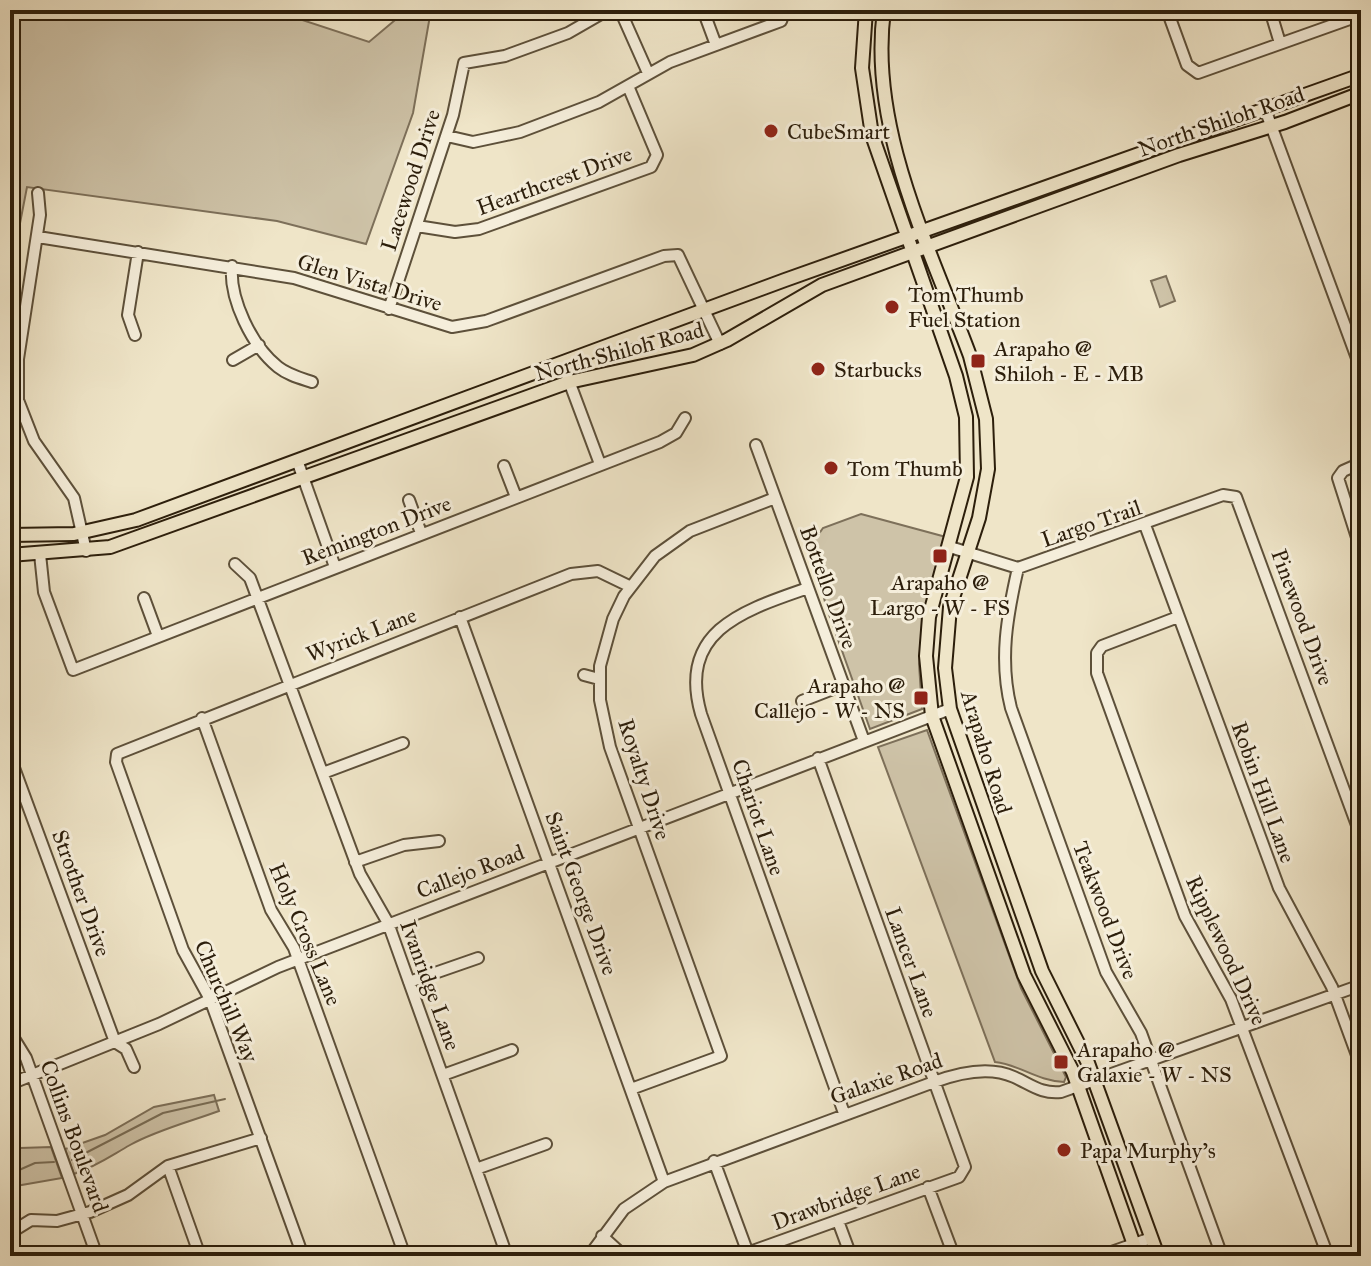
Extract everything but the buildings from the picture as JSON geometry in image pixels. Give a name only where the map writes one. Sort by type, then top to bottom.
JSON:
[{"type":"main road","name":"Arapaho Road","points":[[866,10],[862,61],[872,135],[956,376],[966,421],[967,483],[933,597],[926,641],[932,716],[1024,975],[1078,1087],[1135,1250]]},
{"type":"main road","name":"Arapaho Road","points":[[884,10],[880,61],[889,129],[970,356],[986,419],[988,469],[984,496],[950,607],[946,634],[950,709],[1042,971],[1077,1036],[1158,1256]]},
{"type":"main road","points":[[862,61],[880,61]]},
{"type":"main road","name":"North Shiloh Road","points":[[10,535],[83,533],[136,520],[907,236],[1361,75]]},
{"type":"main road","name":"North Shiloh Road","points":[[10,555],[86,551],[127,542],[569,382],[678,359],[720,344],[822,285],[1361,93]]},
{"type":"main road","points":[[1102,166],[1108,181]]},
{"type":"main road","points":[[996,205],[1002,220]]},
{"type":"main road","points":[[798,298],[799,284],[811,271]]},
{"type":"main road","points":[[966,421],[986,419]]},
{"type":"street","name":"Lacewood Drive","points":[[389,309],[447,136],[464,63],[505,56],[555,38],[608,10]]},
{"type":"street","points":[[620,10],[648,73]]},
{"type":"street","points":[[703,10],[716,45]]},
{"type":"street","points":[[1167,10],[1187,65],[1198,73],[1361,15]]},
{"type":"street","points":[[1270,10],[1280,43]]},
{"type":"street","points":[[447,136],[473,142],[500,139],[599,102],[648,73],[785,14]]},
{"type":"street","name":"Hearthcrest Drive","points":[[417,226],[455,232],[479,229],[656,162],[642,113],[628,86]]},
{"type":"street","points":[[1265,109],[1357,344],[1361,369]]},
{"type":"street","points":[[38,193],[38,237],[18,359],[18,400],[34,441],[68,485],[86,551]]},
{"type":"street","name":"Glen Vista Drive","points":[[38,237],[294,278],[441,326],[475,325],[670,254],[683,259],[703,313],[720,344]]},
{"type":"street","points":[[135,335],[128,315],[138,252]]},
{"type":"street","points":[[232,266],[237,302],[259,345],[277,366],[312,382]]},
{"type":"street","points":[[233,360],[259,345]]},
{"type":"street","points":[[563,365],[600,464]]},
{"type":"street","name":"Remington Drive","points":[[40,554],[44,592],[73,670],[668,438],[685,418]]},
{"type":"street","name":"Bottello Drive","points":[[756,445],[864,741]]},
{"type":"street","points":[[297,460],[335,567]]},
{"type":"street","points":[[1361,463],[1343,471],[1338,478],[1361,550]]},
{"type":"street","points":[[504,466],[516,497]]},
{"type":"street","name":"Largo Trail","points":[[950,547],[1018,568],[1223,495],[1236,497],[1241,502]]},
{"type":"street","name":"Royalty Drive","points":[[631,1089],[721,1056],[610,747],[599,679],[605,641],[629,586],[655,556],[690,531],[775,498]]},
{"type":"street","points":[[409,500],[421,533]]},
{"type":"street","name":"Pinewood Drive","points":[[1241,502],[1361,836]]},
{"type":"street","name":"Robin Hill Lane","points":[[1145,525],[1279,888],[1316,952],[1361,1066]]},
{"type":"street","name":"Ivanridge Lane","points":[[235,564],[246,571],[258,598],[355,862],[388,923],[507,1256]]},
{"type":"street","name":"Teakwood Drive","points":[[1018,568],[1005,625],[1004,671],[1011,708],[1106,972],[1141,1033],[1222,1256]]},
{"type":"street","name":"Wyrick Lane","points":[[116,762],[117,754],[123,749],[585,571],[613,576],[629,586]]},
{"type":"street","name":"Chariot Lane","points":[[808,588],[738,614],[714,634],[701,657],[696,687],[698,704],[844,1113]]},
{"type":"street","points":[[144,598],[158,636]]},
{"type":"street","name":"Saint George Drive","points":[[460,617],[664,1182]]},
{"type":"street","name":"Ripplewood Drive","points":[[1178,617],[1102,646],[1097,653],[1097,673],[1185,916],[1231,999],[1328,1256]]},
{"type":"street","points":[[584,675],[599,679]]},
{"type":"street","points":[[802,701],[843,685]]},
{"type":"street","name":"Callejo Road","points":[[10,1084],[115,1042],[298,959],[388,923],[950,709]]},
{"type":"street","name":"Holy Cross Lane","points":[[202,718],[271,910],[298,959],[405,1256]]},
{"type":"street","points":[[323,773],[403,743]]},
{"type":"street","name":"Strother Drive","points":[[10,757],[115,1042],[126,1049],[134,1067]]},
{"type":"street","name":"Lancer Lane","points":[[818,758],[965,1161],[964,1173],[959,1177]]},
{"type":"street","name":"Churchill Way","points":[[116,762],[183,950],[210,999],[303,1256]]},
{"type":"street","points":[[355,862],[404,845],[439,841]]},
{"type":"street","points":[[409,982],[478,958]]},
{"type":"street","name":"Galaxie Road","points":[[589,1256],[624,1209],[664,1182],[844,1113],[959,1074],[990,1072],[1009,1075],[1046,1092],[1078,1087],[1361,985]]},
{"type":"street","name":"Collins Boulevard","points":[[10,1032],[32,1075],[97,1256]]},
{"type":"street","points":[[443,1075],[512,1050]]},
{"type":"street","points":[[10,1233],[31,1220],[57,1221],[82,1214],[128,1195],[168,1166],[261,1138]]},
{"type":"street","points":[[476,1169],[546,1144]]},
{"type":"street","points":[[714,1161],[748,1254]]},
{"type":"street","points":[[168,1166],[200,1256]]},
{"type":"street","name":"Drawbridge Lane","points":[[748,1254],[959,1177]]},
{"type":"street","points":[[928,1187],[954,1256]]},
{"type":"street","points":[[838,1221],[851,1256]]},
{"type":"street","points":[[602,1236],[624,1256]]},
{"type":"street","points":[[1100,1256],[1135,1250],[1151,1238]]},
{"type":"shaded area","points":[[10,10],[272,10],[369,42],[407,10],[431,10],[413,113],[366,244],[277,221],[27,187],[10,275]]},
{"type":"shaded area","points":[[1166,276],[1175,301],[1160,307],[1151,281]]},
{"type":"shaded area","points":[[861,514],[946,537],[923,613],[919,664],[922,709],[870,729],[826,606],[811,545],[823,528]]},
{"type":"shaded area","points":[[927,730],[1021,988],[1066,1077],[1064,1082],[1045,1079],[995,1062],[878,747]]},
{"type":"shaded area","points":[[214,1095],[219,1111],[151,1135],[74,1174],[65,1149],[105,1135],[154,1107]]},
{"type":"shaded area","points":[[51,1147],[62,1178],[10,1187],[10,1154],[20,1148]]},
{"type":"waterway","points":[[72,1160],[163,1113],[225,1099]]},
{"type":"waterway","points":[[10,1174],[35,1163],[54,1162]]},
{"type":"place","name":"CubeSmart","points":[[771,131]]},
{"type":"place","name":"Tom Thumb Fuel Station","points":[[892,307]]},
{"type":"place","name":"Arapaho @ Shiloh - E - MB","points":[[978,361]]},
{"type":"place","name":"Starbucks","points":[[818,369]]},
{"type":"place","name":"Tom Thumb","points":[[831,468]]},
{"type":"place","name":"Arapaho @ Largo - W - FS","points":[[940,556]]},
{"type":"place","name":"Arapaho @ Callejo - W - NS","points":[[921,698]]},
{"type":"place","name":"Arapaho @ Galaxie - W - NS","points":[[1061,1062]]},
{"type":"place","name":"Papa Murphy's","points":[[1064,1150]]}]
